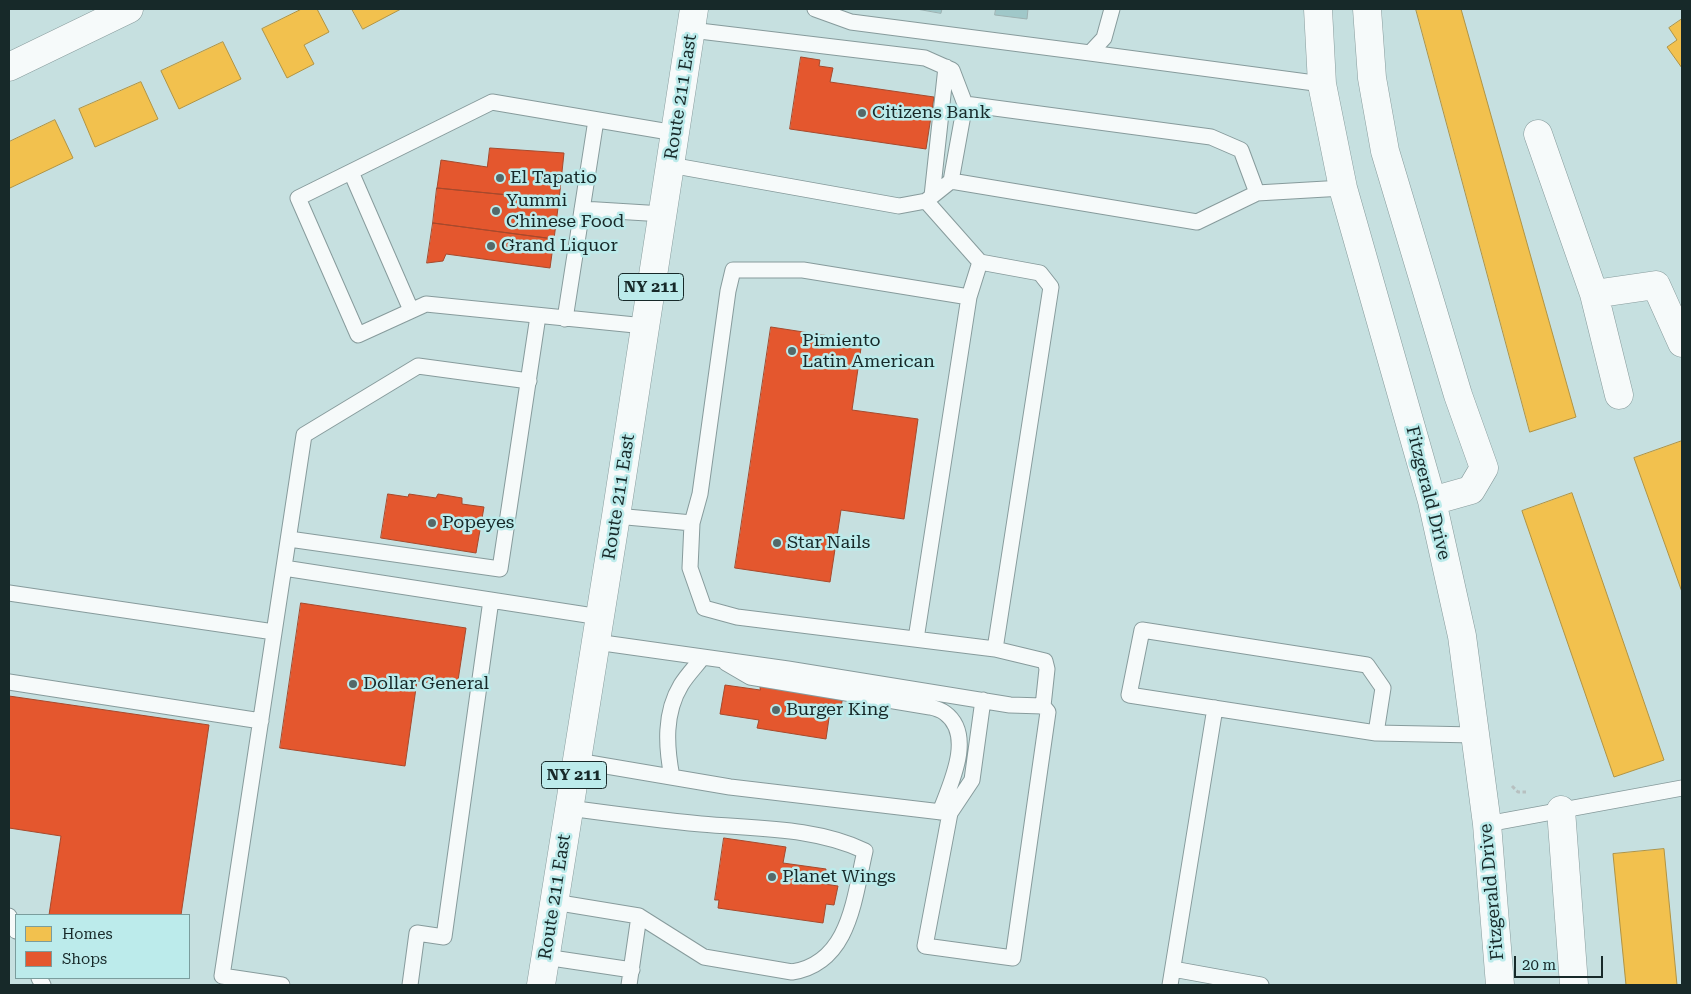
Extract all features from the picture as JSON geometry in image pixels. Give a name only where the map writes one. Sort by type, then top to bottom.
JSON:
[{"type":"street","points":[[9,67],[130,9]]},
{"type":"street","name":"Fitzgerald Drive","points":[[1318,9],[1322,84],[1343,188],[1432,501],[1462,636],[1487,824],[1500,985]]},
{"type":"street","points":[[1367,9],[1372,78],[1385,150],[1458,395],[1484,468],[1470,490],[1432,501]]},
{"type":"street","name":"Route 211 East","points":[[541,985],[693,19]]},
{"type":"street","points":[[1538,134],[1594,294],[1619,395]]},
{"type":"street","points":[[1594,294],[1656,285],[1682,342]]},
{"type":"street","points":[[1561,810],[1574,985]]},
{"type":"lane","points":[[815,9],[851,22],[1322,84]]},
{"type":"lane","points":[[1090,52],[1104,38],[1112,9]]},
{"type":"lane","points":[[670,165],[899,206],[929,199],[951,181],[965,104],[952,70],[925,58],[693,19]]},
{"type":"lane","points":[[946,68],[929,199],[980,262],[1040,273],[1051,287],[995,649]]},
{"type":"lane","points":[[645,326],[426,304],[358,335],[298,198],[492,102],[675,133]]},
{"type":"lane","points":[[965,104],[1211,137],[1241,150],[1257,193]]},
{"type":"lane","points":[[564,319],[596,120]]},
{"type":"lane","points":[[351,172],[411,310]]},
{"type":"lane","points":[[951,181],[1197,222],[1257,193],[1343,188]]},
{"type":"lane","points":[[582,210],[663,214]]},
{"type":"lane","points":[[916,639],[969,297],[980,262]]},
{"type":"lane","points":[[710,658],[750,677],[930,706],[944,712],[953,721],[960,740],[956,768],[945,812],[925,946],[1013,958],[1048,712],[1043,706],[1047,669],[1045,660],[995,649],[736,616],[704,608],[690,568],[692,523],[700,494],[728,291],[733,270],[802,270],[969,297]]},
{"type":"lane","points":[[289,538],[500,569],[538,316]]},
{"type":"lane","points":[[282,985],[222,976],[304,435],[418,366],[529,380]]},
{"type":"lane","points":[[616,516],[692,523]]},
{"type":"lane","points":[[284,568],[552,608],[598,629],[710,658],[1010,705],[1043,706]]},
{"type":"lane","points":[[9,593],[274,632]]},
{"type":"lane","points":[[410,985],[417,933],[444,938],[491,600]]},
{"type":"lane","points":[[1376,733],[1383,688],[1367,665],[1142,630],[1129,695],[1376,733],[1475,735]]},
{"type":"lane","points":[[672,777],[667,753],[669,716],[681,686],[710,658]]},
{"type":"lane","points":[[9,682],[261,721]]},
{"type":"lane","points":[[945,812],[972,780],[983,700]]},
{"type":"lane","points":[[1170,985],[1214,708]]},
{"type":"lane","points":[[577,761],[730,787],[945,812]]},
{"type":"lane","points":[[1487,824],[1682,788]]},
{"type":"lane","points":[[554,902],[639,916],[704,957],[792,972],[804,970],[834,949],[849,921],[865,851],[849,843],[791,831],[702,824],[569,808]]},
{"type":"lane","points":[[9,916],[15,929]]},
{"type":"lane","points":[[630,985],[639,916]]},
{"type":"lane","points":[[545,957],[632,970]]},
{"type":"lane","points":[[1173,969],[1261,985]]},
{"type":"building: Homes","points":[[302,9],[317,9],[329,32],[304,45],[314,64],[287,78],[262,29]]},
{"type":"building: Homes","points":[[352,9],[401,9],[363,29]]},
{"type":"building: Homes","points":[[1416,9],[1461,9],[1576,417],[1530,432]]},
{"type":"building: Homes","points":[[1682,19],[1682,68],[1667,47],[1677,40],[1669,28]]},
{"type":"building: Homes","points":[[223,42],[241,79],[179,109],[161,71]]},
{"type":"building: Homes","points":[[141,82],[158,119],[95,147],[79,109]]},
{"type":"building: Homes","points":[[55,120],[73,158],[10,188],[9,142]]},
{"type":"building: Homes","points":[[1682,441],[1682,592],[1634,458]]},
{"type":"building: Homes","points":[[1572,493],[1664,760],[1614,777],[1522,511]]},
{"type":"building: Homes","points":[[1664,849],[1677,985],[1626,985],[1613,854]]},
{"type":"building: Shops","name":"Citizens Bank","points":[[801,57],[820,60],[819,66],[833,68],[830,82],[934,97],[926,149],[790,129]]},
{"type":"building: Shops","name":"El Tapatio","points":[[490,148],[564,153],[559,200],[437,188],[441,160],[487,167]]},
{"type":"building: Shops","name":"Yummi Chinese Food","points":[[437,188],[559,200],[554,239],[433,223]]},
{"type":"building: Shops","name":"Grand Liquor","points":[[433,223],[554,239],[550,268],[446,254],[443,261],[427,263]]},
{"type":"building: Shops","points":[[771,327],[862,341],[852,410],[918,419],[904,519],[841,510],[830,582],[735,568]]},
{"type":"building: Shops","name":"Popeyes","points":[[388,494],[408,497],[409,494],[436,498],[438,494],[462,498],[462,504],[484,507],[476,553],[381,538]]},
{"type":"building: Shops","name":"Dollar General","points":[[301,603],[466,628],[457,687],[417,681],[405,766],[280,748]]},
{"type":"building: Shops","name":"Burger King","points":[[760,684],[843,697],[841,706],[831,704],[826,739],[757,728],[759,720],[720,714],[725,685],[760,690]]},
{"type":"building: Shops","points":[[9,696],[209,725],[181,914],[49,914],[61,836],[9,828]]},
{"type":"building: Shops","name":"Planet Wings","points":[[724,838],[786,847],[783,863],[826,869],[824,884],[838,886],[834,905],[826,904],[823,923],[718,908],[719,900],[715,900]]},
{"type":"building: Other","points":[[917,9],[942,9],[941,13]]},
{"type":"building: Other","points":[[996,9],[1028,9],[1027,19],[995,15]]},
{"type":"place","name":"Citizens Bank","points":[[862,113]]},
{"type":"place","name":"El Tapatio","points":[[500,178]]},
{"type":"place","name":"Yummi Chinese Food","points":[[496,211]]},
{"type":"place","name":"Grand Liquor","points":[[491,246]]},
{"type":"place","name":"Pimiento Latin American","points":[[792,351]]},
{"type":"place","name":"Popeyes","points":[[432,523]]},
{"type":"place","name":"Star Nails","points":[[777,543]]},
{"type":"place","name":"Dollar General","points":[[353,684]]},
{"type":"place","name":"Burger King","points":[[776,710]]},
{"type":"place","name":"Planet Wings","points":[[772,877]]}]
